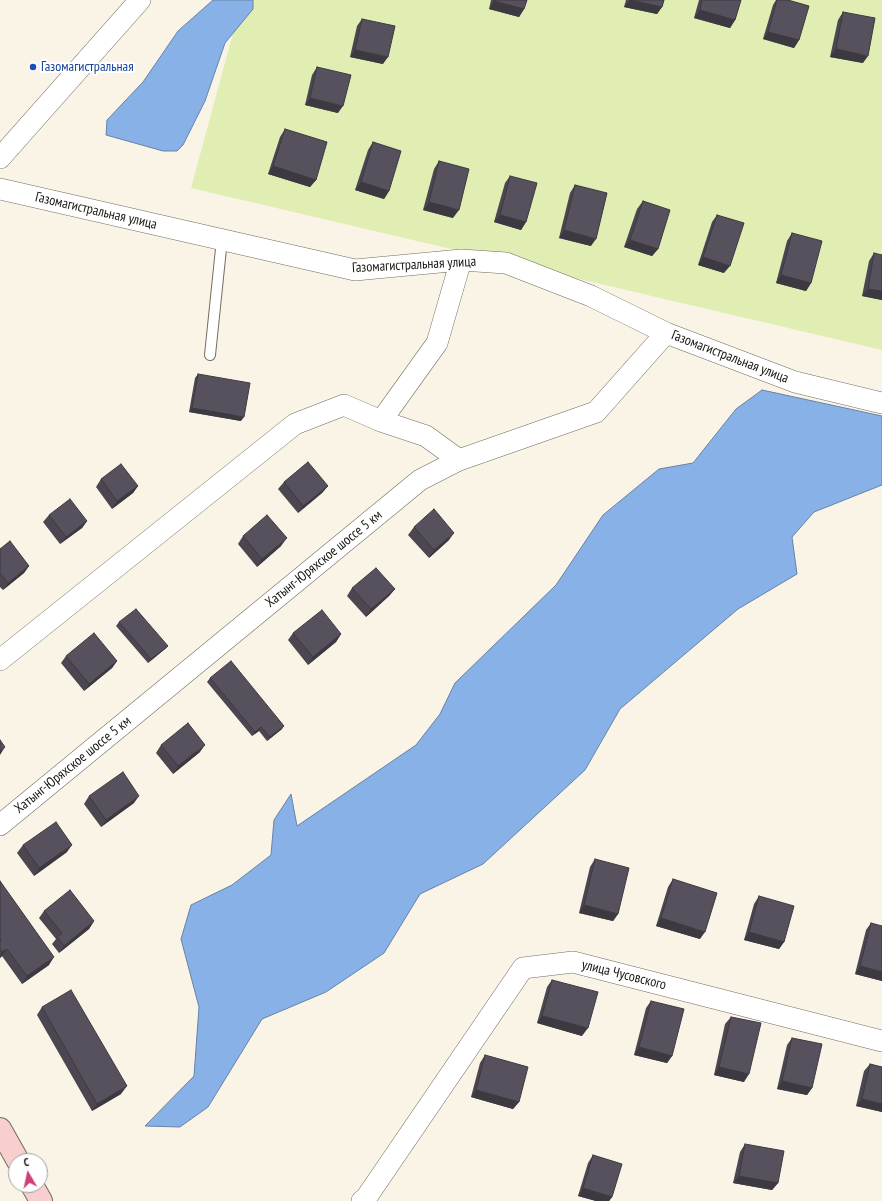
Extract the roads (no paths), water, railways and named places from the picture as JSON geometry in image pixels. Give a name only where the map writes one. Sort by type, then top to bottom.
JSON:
[{"type":"main road","points":[[0,1129],[14,1153]]},
{"type":"street","points":[[0,158],[140,0]]},
{"type":"street","name":"Газомагистральная улица","points":[[0,189],[355,270],[461,260],[506,263],[591,296],[666,333],[795,382],[882,403]]},
{"type":"street","points":[[381,421],[437,343],[461,260]]},
{"type":"street","name":"Хатынг-Юряхское шоссе 5 км","points":[[0,825],[420,480],[459,460],[596,412],[666,333]]},
{"type":"street","points":[[0,660],[295,424],[344,405],[381,421],[426,436],[459,460]]},
{"type":"street","name":"улица Чусовского","points":[[365,1200],[524,968],[573,962],[882,1041]]},
{"type":"lane","points":[[210,355],[222,239]]},
{"type":"water","points":[[213,0],[253,0],[253,9],[225,43],[205,101],[183,145],[177,151],[163,151],[106,135],[107,120],[143,82],[178,31]]},
{"type":"water","points":[[762,390],[882,416],[882,485],[814,512],[792,537],[797,574],[738,609],[620,709],[585,770],[483,864],[420,894],[384,953],[326,992],[262,1019],[208,1107],[180,1127],[145,1126],[194,1076],[199,1007],[181,939],[191,905],[232,885],[271,855],[274,820],[291,794],[297,826],[416,745],[440,714],[455,683],[556,585],[603,515],[659,469],[693,463],[736,409]]},
{"type":"place","name":"Газомагистральная","points":[[33,67]]}]
